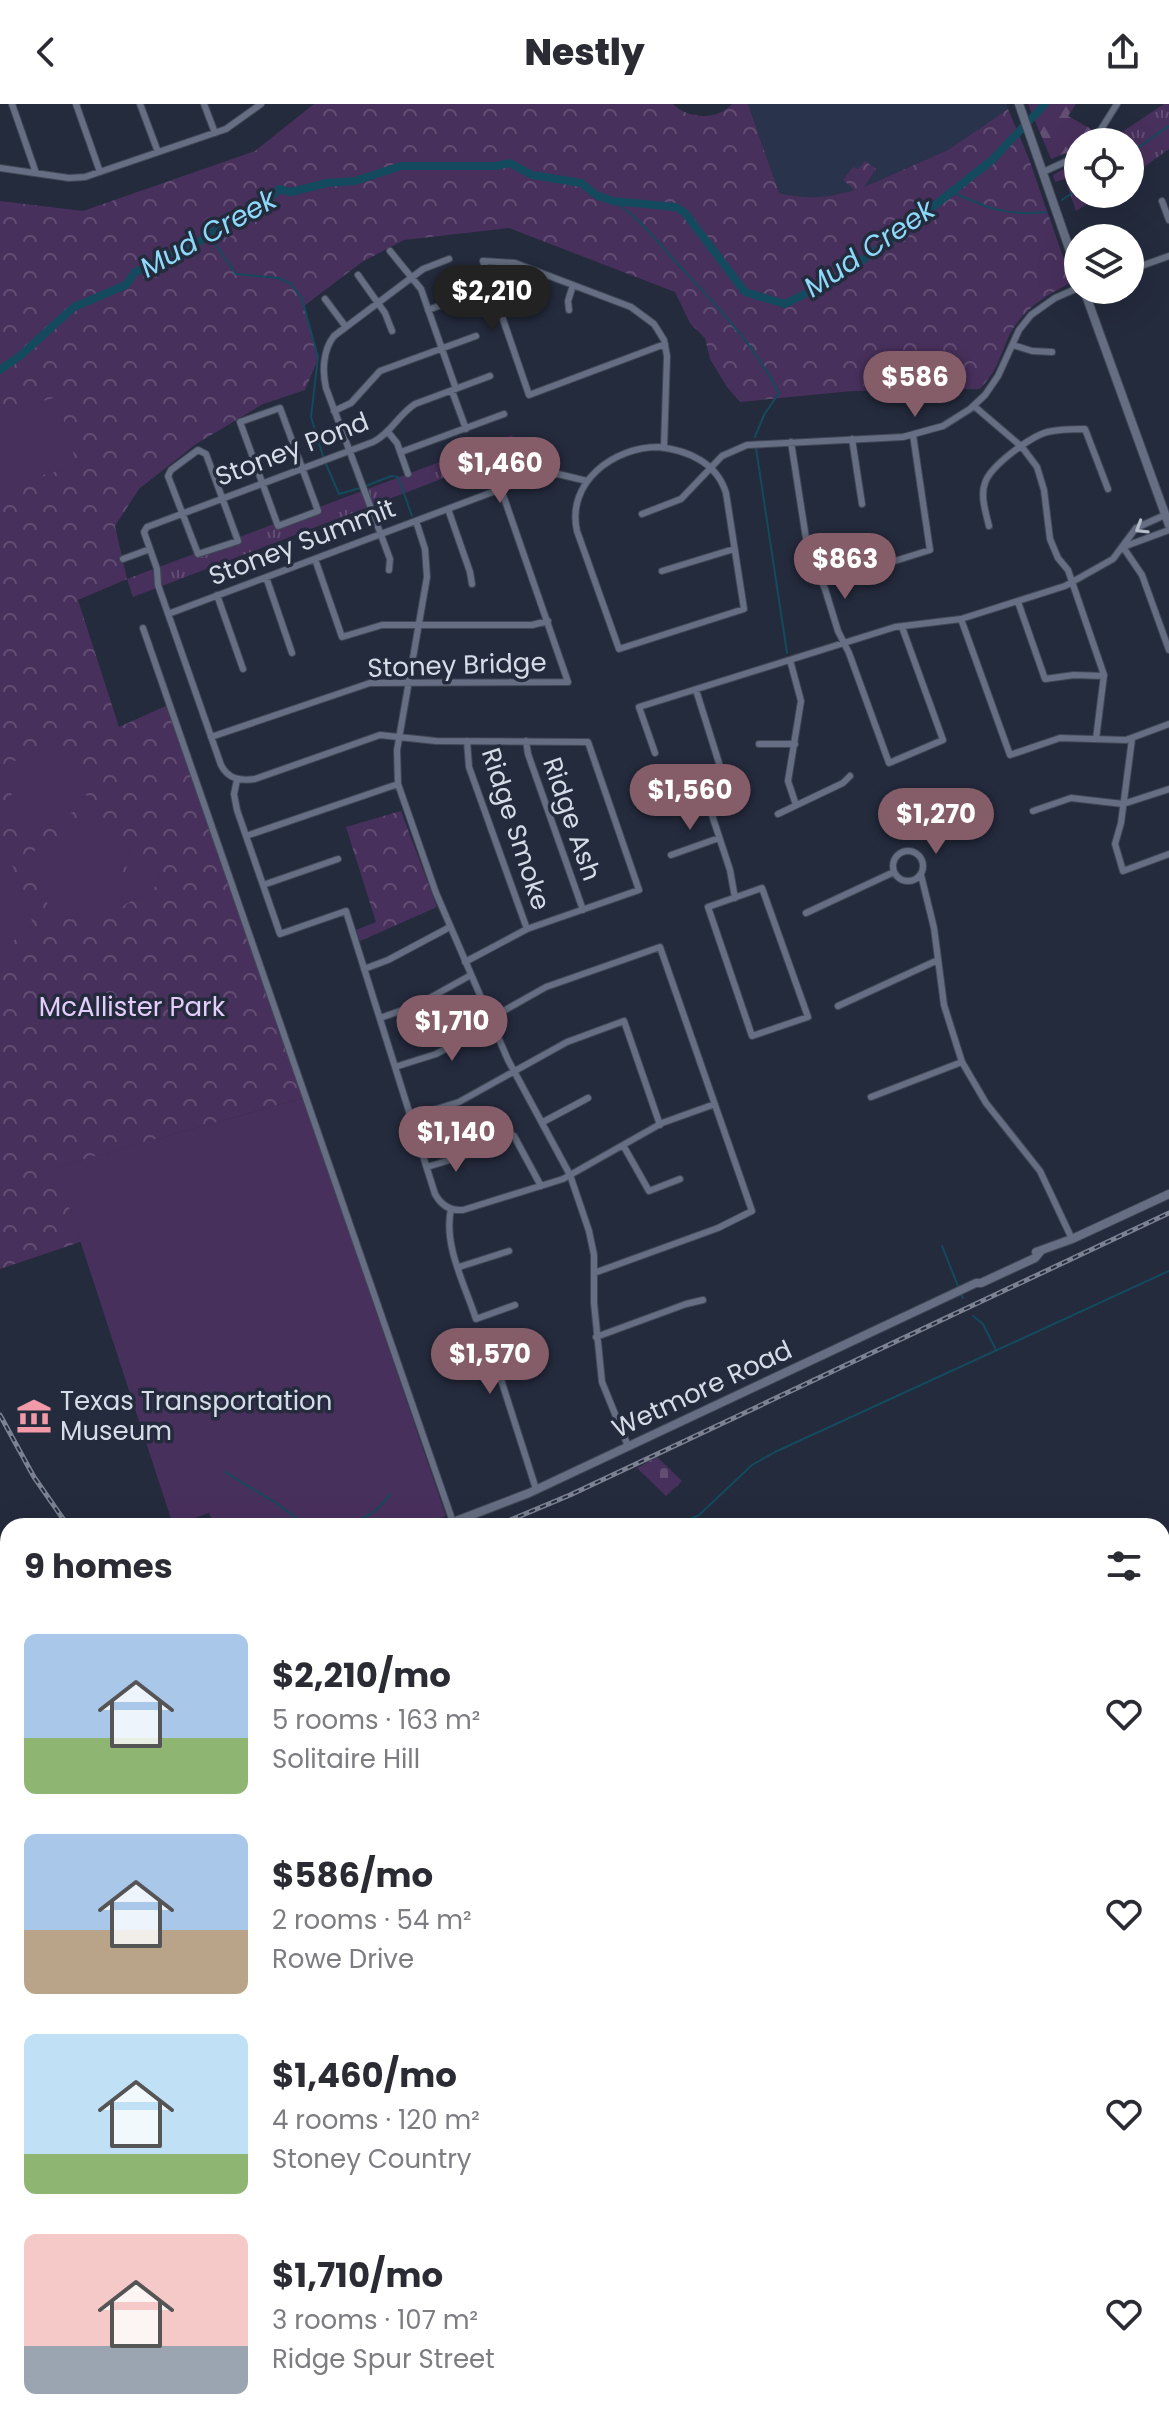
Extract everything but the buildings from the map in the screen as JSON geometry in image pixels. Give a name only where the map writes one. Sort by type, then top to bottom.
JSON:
[{"type":"main road","points":[[1019,104],[1064,233]]},
{"type":"main road","points":[[1087,304],[1167,514],[1169,528]]},
{"type":"main road","name":"Wetmore Road","points":[[463,1518],[536,1489],[1169,1194]]},
{"type":"street","points":[[12,104],[36,173]]},
{"type":"street","points":[[76,104],[100,172]]},
{"type":"street","points":[[140,104],[158,152]]},
{"type":"street","points":[[204,104],[215,133]]},
{"type":"street","points":[[0,168],[77,178],[215,133],[236,123],[261,104]]},
{"type":"street","points":[[1102,128],[1117,104]]},
{"type":"street","points":[[1043,172],[1064,162]]},
{"type":"street","points":[[1162,201],[1169,220]]},
{"type":"street","points":[[390,251],[421,289],[466,429]]},
{"type":"street","points":[[1144,265],[1169,256]]},
{"type":"street","points":[[389,570],[391,563],[334,411],[324,380],[324,368],[331,339],[430,265],[449,259]]},
{"type":"street","points":[[664,447],[668,362],[665,344],[654,324],[640,311],[515,263],[483,261],[529,395],[665,344]]},
{"type":"street","points":[[358,275],[378,302],[392,331]]},
{"type":"street","points":[[569,310],[568,301],[573,285]]},
{"type":"street","points":[[642,514],[681,499],[728,451],[749,444],[913,435],[943,426],[974,406],[998,376],[1019,330],[1037,310],[1064,295]]},
{"type":"street","points":[[428,310],[463,297]]},
{"type":"street","points":[[325,299],[346,327]]},
{"type":"street","points":[[334,411],[351,403],[380,371],[476,336]]},
{"type":"street","points":[[1013,345],[1032,351],[1052,352]]},
{"type":"street","name":"Stoney Pond","points":[[150,549],[144,529],[373,442],[388,432],[415,404],[490,376]]},
{"type":"street","points":[[974,406],[1022,447],[1033,460],[1041,478],[1050,539],[1072,583],[1104,676],[1096,739]]},
{"type":"street","points":[[280,408],[302,469],[318,511],[278,526],[240,422],[280,408]]},
{"type":"street","points":[[401,452],[504,414]]},
{"type":"street","points":[[989,526],[984,484],[993,469],[1049,432],[1085,429],[1108,489]]},
{"type":"street","points":[[388,432],[401,452],[408,474]]},
{"type":"street","points":[[885,564],[930,550],[913,435]]},
{"type":"street","points":[[852,439],[862,504]]},
{"type":"street","points":[[791,442],[808,551],[889,763],[943,740],[902,627]]},
{"type":"street","points":[[664,447],[690,454],[710,468],[725,489],[744,609],[619,649],[575,521],[576,503],[587,481],[620,454],[640,448],[664,447]]},
{"type":"street","points":[[200,450],[206,454],[222,498],[238,541],[198,554],[168,473],[200,450]]},
{"type":"street","name":"Stoney Summit","points":[[168,614],[542,475],[568,475],[587,481]]},
{"type":"street","points":[[315,559],[342,637],[382,625],[532,625],[548,621],[501,489]]},
{"type":"street","points":[[448,509],[472,584]]},
{"type":"street","points":[[655,753],[639,707],[844,643],[902,627],[961,619],[1072,583],[1113,559],[1136,528],[1167,514]]},
{"type":"street","points":[[416,521],[428,567],[396,758],[398,784],[465,962],[514,1071],[570,1175],[594,1255],[596,1337],[604,1392],[628,1446]]},
{"type":"street","points":[[1123,547],[1169,528]]},
{"type":"street","points":[[1123,547],[1142,575],[1169,650]]},
{"type":"street","points":[[123,559],[150,549],[158,584],[211,737],[224,770],[237,780],[255,779],[374,736],[420,741],[588,742],[639,890],[527,929],[465,962]]},
{"type":"street","points":[[662,571],[734,549]]},
{"type":"street","points":[[266,577],[292,653]]},
{"type":"street","points":[[217,595],[243,669]]},
{"type":"street","points":[[1018,602],[1045,679],[1074,675],[1104,676]]},
{"type":"street","points":[[961,619],[1010,755],[1060,738],[1116,742],[1132,739],[1169,724]]},
{"type":"street","name":"Stoney Bridge","points":[[211,737],[370,683],[568,682],[548,621]]},
{"type":"street","points":[[143,628],[452,1518]]},
{"type":"street","points":[[790,660],[801,701],[788,781],[796,805]]},
{"type":"street","points":[[696,690],[719,763],[710,809],[730,870],[735,898]]},
{"type":"street","points":[[1132,739],[1115,844],[1123,871],[1169,854]]},
{"type":"street","name":"Ridge Smoke","points":[[467,741],[469,767],[527,929]]},
{"type":"street","name":"Ridge Ash","points":[[526,741],[583,910]]},
{"type":"street","points":[[759,744],[795,744]]},
{"type":"street","points":[[778,814],[843,783],[850,776]]},
{"type":"street","points":[[237,780],[235,803],[280,934],[346,911],[436,1196],[443,1205],[451,1209],[470,1208],[541,1186],[570,1175],[660,1125],[715,1104]]},
{"type":"street","points":[[651,798],[715,782]]},
{"type":"street","points":[[246,836],[398,784]]},
{"type":"street","points":[[1033,811],[1071,798],[1123,804],[1169,789]]},
{"type":"street","points":[[671,855],[719,838]]},
{"type":"street","points":[[921,875],[909,882],[900,879],[894,872],[893,863],[898,855],[910,851],[921,858],[921,875],[934,928],[944,1005],[962,1062],[986,1103],[1040,1171],[1072,1239]]},
{"type":"street","points":[[263,885],[338,859]]},
{"type":"street","points":[[806,913],[894,872]]},
{"type":"street","points":[[762,888],[808,1017],[752,1036],[708,907],[735,898],[762,888]]},
{"type":"street","points":[[364,969],[388,960],[450,927]]},
{"type":"street","points":[[395,1067],[436,1054],[546,987],[660,947],[752,1211],[718,1228],[594,1273]]},
{"type":"street","points":[[838,1006],[938,960]]},
{"type":"street","points":[[380,1018],[417,1005],[471,975]]},
{"type":"street","points":[[411,1117],[459,1102],[574,1039],[624,1021],[660,1125]]},
{"type":"street","points":[[871,1097],[962,1062]]},
{"type":"street","points":[[543,1122],[588,1098]]},
{"type":"street","points":[[514,1136],[541,1186]]},
{"type":"street","points":[[623,1145],[649,1191],[680,1179]]},
{"type":"street","points":[[427,1167],[476,1152]]},
{"type":"street","points":[[451,1209],[448,1230],[476,1319],[515,1305]]},
{"type":"street","points":[[459,1267],[509,1251]]},
{"type":"street","points":[[596,1337],[703,1300]]},
{"type":"street","points":[[536,1489],[497,1367],[532,1354],[543,1355]]},
{"type":"shaded area","points":[[748,104],[1007,104],[1008,109],[948,150],[864,187],[830,198],[779,193]]},
{"type":"green space","name":"McAllister Park","points":[[314,104],[673,104],[686,113],[702,116],[719,113],[732,104],[748,104],[779,193],[826,196],[855,190],[843,180],[853,167],[858,169],[865,161],[876,169],[864,187],[948,150],[1008,109],[1064,260],[1064,286],[1026,312],[1013,328],[994,370],[980,389],[852,391],[740,402],[710,359],[705,338],[690,323],[675,292],[509,228],[404,240],[362,262],[304,306],[318,359],[305,390],[263,404],[196,444],[139,489],[115,526],[127,579],[78,600],[119,727],[168,705],[303,1098],[57,1167],[83,1241],[0,1269],[0,201],[83,211],[255,151]]},
{"type":"green space","points":[[1028,104],[1076,104],[1068,116],[1089,128],[1064,128],[1064,154],[1051,159]]},
{"type":"green space","points":[[1164,104],[1169,104],[1169,149],[1144,167],[1144,128],[1128,128]]},
{"type":"green space","points":[[1064,169],[1064,179],[1055,182],[1053,175]]},
{"type":"green space","points":[[57,397],[77,466],[0,486],[0,413]]},
{"type":"green space","points":[[512,435],[517,450],[133,597],[127,579]]},
{"type":"green space","points":[[32,755],[51,756],[64,764],[81,785],[91,806],[67,814],[67,819],[27,833],[22,830],[3,765]]},
{"type":"green space","points":[[401,811],[437,907],[360,941],[356,930],[376,922],[346,827]]},
{"type":"green space","points":[[94,826],[111,842],[120,859],[122,876],[118,891],[108,904],[93,913],[74,918],[52,917],[32,858],[36,847]]},
{"type":"green space","points":[[130,842],[160,876],[158,885],[121,907]]},
{"type":"green space","points":[[0,860],[12,865],[33,924],[11,943],[0,945]]},
{"type":"green space","points":[[303,1098],[446,1516],[211,1518],[209,1513],[194,1518],[171,1518],[56,1167]]},
{"type":"green space","points":[[657,1457],[682,1481],[666,1496],[637,1468]]},
{"type":"waterway","name":"Mud Creek","points":[[0,370],[74,307],[126,285],[135,272],[194,245],[227,222],[263,205],[279,189],[291,192],[327,183],[355,181],[401,166],[496,166],[510,163],[532,175],[581,183],[596,195],[613,201],[676,207],[685,213],[745,292],[785,304],[838,277],[888,242],[992,160],[1045,104]]},
{"type":"waterway","points":[[1144,143],[1169,126]]},
{"type":"waterway","points":[[950,191],[996,209],[1019,213],[1046,212]]},
{"type":"waterway","points":[[613,201],[646,229],[718,308],[769,375],[779,393],[764,415],[755,437]]},
{"type":"waterway","points":[[209,235],[236,274],[279,278],[291,284],[302,299],[318,357],[311,417],[323,456]]},
{"type":"waterway","points":[[756,448],[787,653]]},
{"type":"waterway","points":[[326,464],[339,494],[360,488]]},
{"type":"waterway","points":[[366,486],[391,476],[398,477],[412,516]]},
{"type":"waterway","points":[[942,1246],[958,1286]]},
{"type":"waterway","points":[[692,1518],[752,1465],[775,1452],[1169,1271]]},
{"type":"waterway","points":[[960,1292],[963,1298]]},
{"type":"waterway","points":[[973,1316],[983,1324],[996,1350]]},
{"type":"waterway","points":[[225,1472],[296,1518]]},
{"type":"waterway","points":[[362,1518],[380,1506],[390,1494]]},
{"type":"railway","points":[[515,1518],[1169,1213]]},
{"type":"railway","points":[[0,1415],[34,1477],[62,1518]]},
{"type":"place","name":"Texas Transportation Museum","points":[[34,1416]]}]
